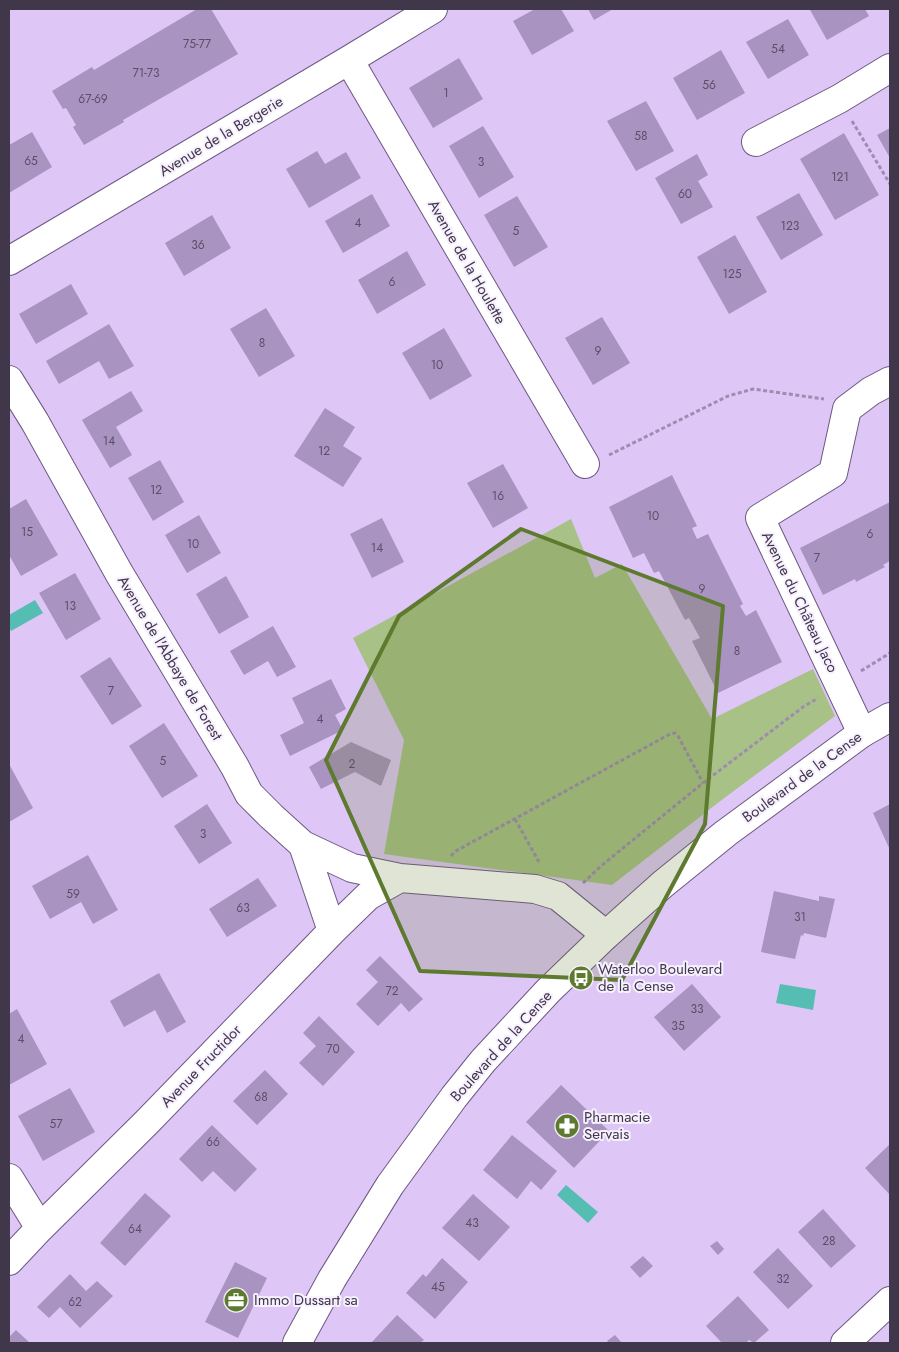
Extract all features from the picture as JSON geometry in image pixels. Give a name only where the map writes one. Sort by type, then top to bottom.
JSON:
[{"type":"street","name":"Avenue de la Bergerie","points":[[9,261],[433,9]]},
{"type":"street","name":"Avenue de la Houlette","points":[[349,60],[584,464]]},
{"type":"street","points":[[756,142],[839,99],[890,68]]},
{"type":"street","name":"Avenue de l'Abbaye de Forest","points":[[9,380],[119,573],[235,767],[249,794],[303,845],[332,930]]},
{"type":"street","points":[[847,409],[871,391],[890,381]]},
{"type":"street","name":"Avenue du Château Jaco","points":[[847,409],[833,473],[760,518],[862,733]]},
{"type":"street","name":"Boulevard de la Cense","points":[[298,1343],[332,1279],[390,1185],[483,1061],[548,991],[663,884],[726,833],[862,733],[890,717]]},
{"type":"street","points":[[303,845],[352,868],[412,879],[535,889],[561,898],[606,935]]},
{"type":"street","name":"Avenue Fructidor","points":[[9,1261],[147,1122],[332,930],[368,896],[412,879]]},
{"type":"street","points":[[9,1178],[40,1228]]},
{"type":"street","points":[[845,1343],[890,1301]]},
{"type":"path","points":[[839,99],[890,184]]},
{"type":"path","points":[[584,464],[605,457],[728,396],[753,389],[828,400],[847,409]]},
{"type":"path","points":[[515,819],[561,898],[703,784],[803,708],[890,653]]},
{"type":"path","points":[[412,879],[454,852],[670,734],[675,733],[678,736],[703,784]]},
{"type":"highlighted area","points":[[521,529],[723,606],[705,824],[622,980],[420,971],[326,760],[399,616]]},
{"type":"shaded area","points":[[571,519],[595,578],[622,564],[712,719],[813,669],[835,716],[612,885],[384,854],[404,740],[353,638]]},
{"type":"shaded area","points":[[35,600],[43,613],[11,631],[9,615]]},
{"type":"shaded area","points":[[780,984],[816,990],[813,1010],[776,1003]]},
{"type":"shaded area","points":[[566,1185],[598,1212],[588,1223],[557,1195]]},
{"type":"building","points":[[197,9],[211,9],[238,54],[123,120],[124,122],[84,145],[73,127],[76,125],[66,108],[63,109],[52,91],[92,67],[94,70]]},
{"type":"building","points":[[535,9],[561,9],[574,31],[532,55],[513,21]]},
{"type":"building","points":[[588,9],[613,9],[594,20]]},
{"type":"building","points":[[865,9],[869,16],[827,40],[810,10]]},
{"type":"building","points":[[788,19],[809,55],[768,79],[746,42]]},
{"type":"building","points":[[721,50],[745,93],[697,120],[673,78]]},
{"type":"building","points":[[459,58],[483,99],[433,128],[409,88]]},
{"type":"building","points":[[646,101],[674,151],[636,171],[607,121]]},
{"type":"building","points":[[483,126],[514,177],[479,198],[449,146]]},
{"type":"building","points":[[890,128],[890,158],[877,135]]},
{"type":"building","points":[[32,132],[52,167],[9,193],[9,145]]},
{"type":"building","points":[[844,133],[879,195],[835,220],[800,159]]},
{"type":"building","points":[[317,151],[325,164],[346,152],[361,178],[309,208],[286,169]]},
{"type":"building","points":[[697,154],[708,175],[698,181],[713,207],[681,224],[655,178]]},
{"type":"building","points":[[799,193],[823,235],[781,260],[756,217]]},
{"type":"building","points":[[372,194],[390,226],[343,253],[325,221]]},
{"type":"building","points":[[517,196],[548,247],[514,267],[484,215]]},
{"type":"building","points":[[212,215],[231,248],[184,276],[165,243]]},
{"type":"building","points":[[735,235],[767,292],[729,314],[697,257]]},
{"type":"building","points":[[407,251],[426,285],[377,314],[358,280]]},
{"type":"building","points":[[71,284],[88,314],[36,344],[19,314]]},
{"type":"building","points":[[266,308],[295,356],[259,377],[230,329]]},
{"type":"building","points":[[602,317],[630,363],[593,385],[565,338]]},
{"type":"building","points":[[109,324],[134,366],[109,379],[99,361],[59,384],[46,361]]},
{"type":"building","points":[[444,328],[472,376],[430,400],[402,353]]},
{"type":"building","points":[[131,391],[143,411],[116,427],[132,455],[110,468],[82,420]]},
{"type":"building","points":[[325,408],[355,427],[343,446],[362,458],[343,487],[294,456]]},
{"type":"building","points":[[160,460],[184,502],[153,521],[128,478]]},
{"type":"building","points":[[503,464],[528,508],[493,528],[467,483]]},
{"type":"building","points":[[672,475],[697,526],[692,528],[697,539],[708,534],[743,604],[740,606],[746,616],[756,610],[782,662],[718,693],[692,641],[700,638],[689,618],[685,620],[659,571],[654,573],[644,553],[633,558],[609,507]]},
{"type":"building","points":[[26,499],[58,555],[21,576],[9,555],[9,509]]},
{"type":"building","points":[[890,502],[890,561],[883,565],[885,567],[856,582],[855,579],[823,595],[800,548]]},
{"type":"building","points":[[199,515],[221,553],[187,573],[165,535]]},
{"type":"building","points":[[382,518],[404,562],[372,578],[350,534]]},
{"type":"building","points":[[75,573],[101,619],[66,640],[39,593]]},
{"type":"building","points":[[226,576],[249,617],[219,634],[196,594]]},
{"type":"building","points":[[273,626],[296,667],[277,677],[268,661],[244,675],[230,651]]},
{"type":"building","points":[[110,657],[142,706],[112,725],[80,676]]},
{"type":"building","points":[[331,679],[346,709],[335,715],[343,730],[290,756],[280,735],[304,723],[292,698]]},
{"type":"building","points":[[164,723],[198,776],[162,798],[129,746]]},
{"type":"building","points":[[351,742],[391,760],[381,786],[355,772],[321,789],[309,767]]},
{"type":"building","points":[[9,764],[33,808],[9,822]]},
{"type":"building","points":[[207,804],[232,843],[199,864],[174,826]]},
{"type":"building","points":[[890,804],[890,850],[873,813]]},
{"type":"building","points":[[88,855],[118,910],[93,924],[81,902],[50,919],[32,886]]},
{"type":"building","points":[[258,878],[277,906],[227,937],[209,909]]},
{"type":"building","points":[[774,891],[819,901],[819,896],[835,899],[826,938],[804,933],[803,936],[801,935],[795,959],[761,952]]},
{"type":"building","points":[[380,956],[423,999],[409,1012],[401,1003],[378,1026],[356,1004],[378,982],[366,970]]},
{"type":"building","points":[[159,973],[186,1022],[167,1033],[155,1010],[124,1027],[110,1001]]},
{"type":"building","points":[[692,984],[721,1017],[684,1051],[654,1017]]},
{"type":"building","points":[[17,1009],[47,1064],[9,1085],[9,1014]]},
{"type":"building","points":[[319,1016],[355,1052],[323,1086],[299,1063],[316,1046],[303,1033]]},
{"type":"building","points":[[265,1070],[288,1094],[257,1125],[233,1101]]},
{"type":"building","name":"Pharmacie Servais","points":[[561,1085],[609,1131],[574,1168],[526,1122]]},
{"type":"building","points":[[70,1088],[95,1132],[43,1161],[18,1116]]},
{"type":"building","points":[[212,1125],[257,1169],[235,1192],[213,1171],[202,1182],[179,1159]]},
{"type":"building","points":[[512,1135],[557,1171],[541,1190],[531,1181],[517,1199],[483,1170]]},
{"type":"building","points":[[890,1144],[890,1195],[865,1168]]},
{"type":"building","points":[[145,1193],[171,1216],[125,1266],[100,1243]]},
{"type":"building","points":[[473,1194],[510,1227],[479,1261],[442,1228]]},
{"type":"building","points":[[823,1209],[856,1246],[831,1268],[798,1232]]},
{"type":"building","points":[[717,1241],[724,1249],[718,1255],[710,1246]]},
{"type":"building","points":[[778,1248],[813,1286],[788,1309],[753,1272]]},
{"type":"building","points":[[643,1256],[653,1266],[640,1278],[630,1267]]},
{"type":"building","points":[[442,1258],[468,1282],[435,1319],[406,1293],[423,1274],[426,1277]]},
{"type":"building","name":"Immo Dussart sa","points":[[235,1262],[267,1278],[238,1338],[205,1322]]},
{"type":"building","points":[[70,1274],[86,1291],[97,1281],[113,1296],[80,1328],[60,1307],[49,1318],[37,1307]]},
{"type":"building","points":[[738,1296],[769,1330],[754,1343],[749,1340],[746,1343],[722,1343],[706,1326]]},
{"type":"building","points":[[397,1315],[424,1340],[420,1343],[371,1343]]},
{"type":"building","points":[[16,1330],[30,1343],[9,1343],[9,1337]]},
{"type":"building","points":[[615,1335],[622,1343],[609,1343],[607,1341]]},
{"type":"place","name":"Waterloo Boulevard de la Cense","points":[[581,978]]},
{"type":"place","name":"Pharmacie Servais","points":[[567,1126]]},
{"type":"place","name":"Immo Dussart sa","points":[[236,1300]]}]
